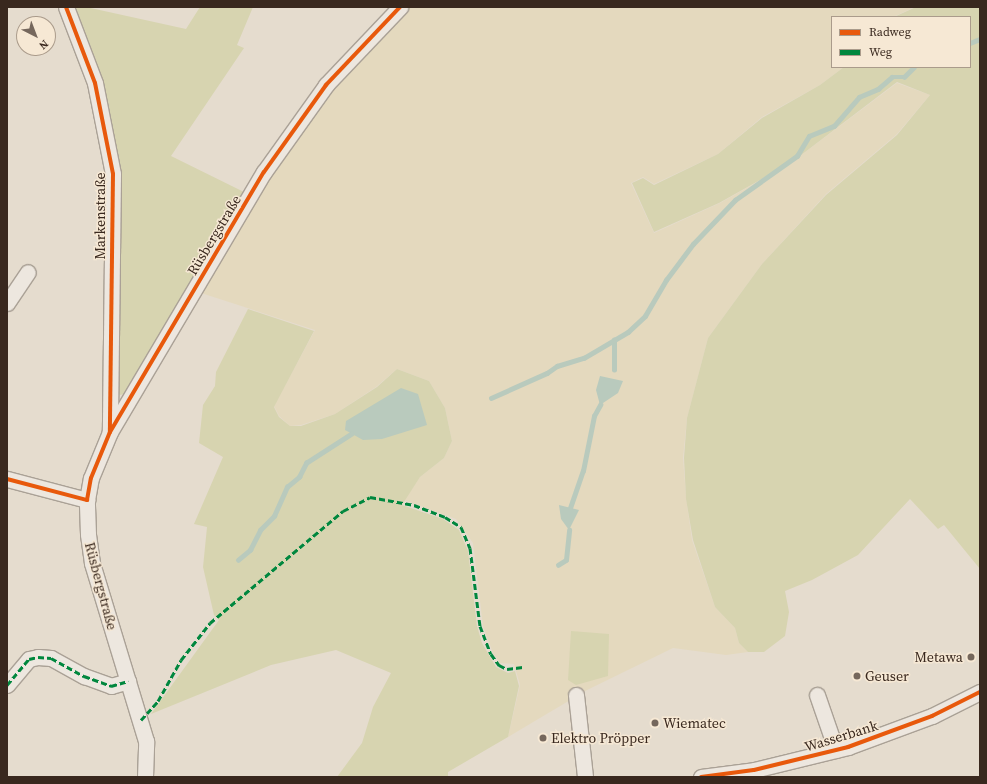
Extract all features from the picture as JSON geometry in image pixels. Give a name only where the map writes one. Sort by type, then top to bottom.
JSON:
[{"type":"street","name":"Markenstraße","points":[[66,7],[95,83],[113,174],[110,432]]},
{"type":"street","name":"Rüsbergstraße","points":[[145,777],[146,742],[92,563],[88,534],[87,500],[91,478],[99,453],[264,172],[310,104],[400,7]]},
{"type":"street","points":[[7,303],[28,272]]},
{"type":"street","points":[[7,479],[87,500]]},
{"type":"street","points":[[7,685],[29,659],[38,657],[51,658],[84,676],[111,686],[128,681]]},
{"type":"street","name":"Wasserbank","points":[[701,777],[754,770],[836,750],[932,716],[980,692]]},
{"type":"street","points":[[576,695],[585,777]]},
{"type":"street","points":[[817,695],[836,750]]},
{"type":"shaded area","points":[[73,7],[86,7],[186,29],[200,7],[253,7],[237,45],[244,48],[171,156],[246,193],[124,394],[120,395],[117,392],[114,297],[99,75],[90,45]]},
{"type":"shaded area","points":[[406,7],[915,7],[895,16],[831,16],[831,68],[843,68],[820,85],[762,117],[718,154],[654,184],[643,177],[631,183],[654,233],[720,203],[792,162],[897,83],[930,95],[897,134],[826,194],[762,264],[708,338],[687,418],[683,458],[686,498],[692,540],[715,607],[735,628],[739,643],[748,652],[726,655],[673,648],[587,690],[508,737],[520,685],[514,664],[500,663],[493,653],[483,626],[473,543],[456,519],[404,500],[420,477],[444,458],[452,441],[445,408],[429,381],[397,369],[376,387],[335,414],[301,425],[290,426],[279,416],[274,406],[315,330],[198,292],[253,199],[315,108]]},
{"type":"shaded area","points":[[916,7],[980,7],[980,569],[944,525],[938,529],[910,499],[858,555],[812,580],[785,591],[789,612],[785,636],[764,652],[748,652],[739,643],[735,628],[715,607],[693,540],[686,499],[684,458],[687,418],[708,338],[762,264],[826,195],[897,135],[930,95],[897,82],[792,162],[719,203],[654,232],[632,183],[643,178],[654,185],[718,154],[762,118],[820,85],[843,68],[971,68],[971,16],[896,16]]},
{"type":"shaded area","points":[[248,309],[314,331],[274,407],[279,417],[290,426],[301,426],[335,414],[377,387],[397,369],[429,381],[445,408],[452,441],[444,458],[420,477],[402,505],[443,519],[459,530],[468,551],[477,626],[482,643],[496,667],[508,673],[515,671],[519,686],[508,737],[448,772],[448,777],[337,777],[362,743],[373,707],[391,673],[336,650],[271,665],[151,714],[219,620],[214,615],[203,567],[207,527],[194,524],[223,457],[199,443],[203,405],[215,386],[216,372]]},
{"type":"shaded area","points":[[600,376],[623,381],[618,393],[600,405],[596,390]]},
{"type":"shaded area","points":[[401,388],[418,394],[427,425],[382,439],[363,440],[345,430],[346,421]]},
{"type":"shaded area","points":[[559,505],[579,510],[569,530],[561,519]]},
{"type":"shaded area","points":[[571,631],[609,634],[608,676],[576,685],[568,680]]},
{"type":"waterway","points":[[971,43],[980,39]]},
{"type":"waterway","points":[[491,398],[547,373],[557,366],[584,358],[628,332],[645,316],[666,280],[693,244],[735,200],[797,156],[809,136],[834,126],[859,97],[878,89],[892,77],[904,77],[913,68]]},
{"type":"waterway","points":[[614,340],[614,370]]},
{"type":"waterway","points":[[570,508],[583,471],[594,416],[600,405]]},
{"type":"waterway","points":[[238,560],[250,550],[260,530],[274,516],[287,487],[299,477],[306,463],[351,434]]},
{"type":"waterway","points":[[558,565],[566,560],[569,530]]},
{"type":"marked path","points":[[141,720],[158,701],[181,660],[210,623],[343,511],[370,497],[414,505],[445,517],[461,527],[470,548],[480,626],[491,654],[499,665],[507,669],[523,667]]},
{"type":"marked path","points":[[7,685],[29,659],[38,657],[51,658],[84,676],[111,686],[128,681]]},
{"type":"cycle path","points":[[66,7],[95,83],[113,174],[110,432]]},
{"type":"cycle path","points":[[7,479],[87,500],[91,478],[110,432],[264,172],[326,85],[400,7]]},
{"type":"cycle path","points":[[701,777],[754,770],[848,747],[932,716],[980,692]]},
{"type":"place","name":"Metawa","points":[[971,657]]},
{"type":"place","name":"Geuser","points":[[857,676]]},
{"type":"place","name":"Wiematec","points":[[655,723]]},
{"type":"place","name":"Elektro Pröpper","points":[[543,738]]}]
